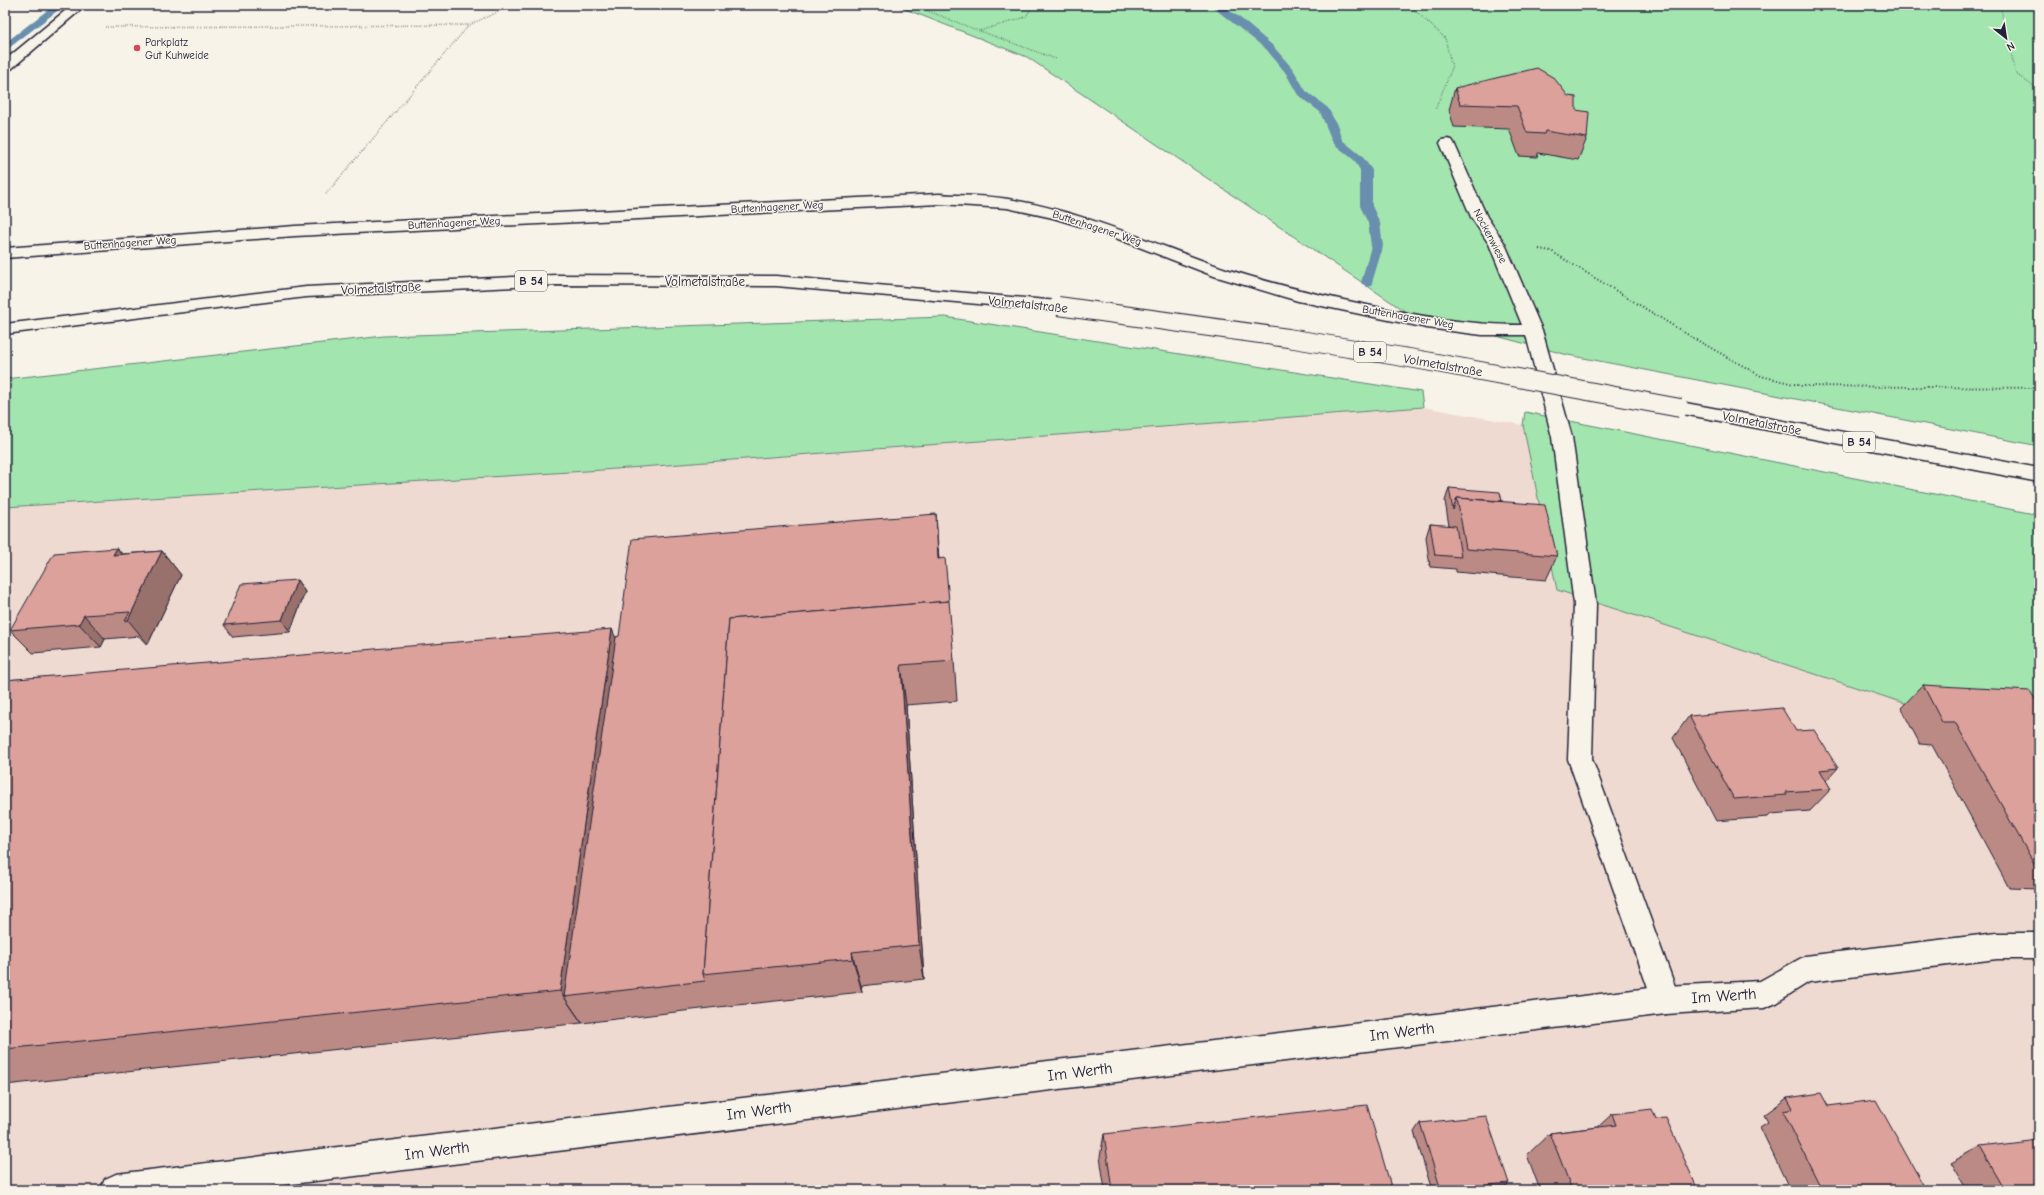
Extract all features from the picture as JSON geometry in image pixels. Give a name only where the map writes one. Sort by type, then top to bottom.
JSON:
[{"type":"main road","points":[[5,67],[80,5]]},
{"type":"main road","name":"Nockenwiese","points":[[1447,143],[1479,217],[1497,244],[1533,330],[1562,437],[1585,604],[1580,759],[1666,1000]]},
{"type":"main road","name":"Buttenhagener Weg","points":[[5,253],[295,231],[939,199],[1007,202],[1085,222],[1220,272],[1298,296],[1427,323],[1482,330],[1533,330]]},
{"type":"main road","name":"Volmetalstraße","points":[[5,329],[306,292],[556,280],[776,281],[1058,306],[1288,338],[1415,359],[2039,475]]},
{"type":"main road","name":"Im Werth","points":[[116,1190],[1666,1000],[1764,994],[1805,969],[1997,946],[2039,946]]},
{"type":"path","points":[[53,28],[469,25],[513,5]]},
{"type":"path","points":[[912,5],[1056,60]]},
{"type":"path","points":[[979,31],[1026,17],[1033,5]]},
{"type":"path","points":[[1409,5],[1446,38],[1452,68],[1435,111],[1447,143]]},
{"type":"path","points":[[2000,5],[2016,74],[2039,90]]},
{"type":"path","points":[[295,231],[469,25]]},
{"type":"path","points":[[1497,244],[1551,251],[1694,339],[1761,376],[1802,386],[2039,388]]},
{"type":"shaded area","points":[[1423,407],[1523,425],[1557,590],[2039,747],[2039,1190],[5,1190],[5,507],[602,470]]},
{"type":"green space","points":[[895,5],[2039,5],[2039,446],[1568,355],[1406,312],[1027,57]]},
{"type":"green space","points":[[945,317],[1421,392],[1423,407],[602,470],[5,507],[5,379],[384,336]]},
{"type":"green space","points":[[1525,412],[2039,515],[2039,747],[1557,590],[1523,425]]},
{"type":"building","points":[[1537,68],[1554,78],[1568,96],[1576,97],[1576,110],[1589,112],[1587,138],[1545,131],[1544,134],[1527,133],[1517,106],[1460,104],[1455,88]]},
{"type":"building","points":[[1449,488],[1500,492],[1502,501],[1457,498],[1453,510]]},
{"type":"building","points":[[1457,498],[1545,505],[1557,556],[1466,549]]},
{"type":"building","points":[[936,514],[938,559],[945,558],[949,601],[729,619],[703,974],[705,981],[564,997],[616,637],[619,636],[632,539]]},
{"type":"building","points":[[1430,524],[1456,526],[1461,557],[1435,555]]},
{"type":"building","points":[[117,548],[113,555],[162,551],[128,620],[125,621],[130,612],[84,615],[79,624],[10,630],[54,553]]},
{"type":"building","points":[[297,580],[282,620],[224,625],[241,584]]},
{"type":"building","points":[[949,601],[954,661],[901,665],[919,945],[852,952],[853,959],[703,974],[729,619]]},
{"type":"building","points":[[612,629],[560,991],[5,1049],[5,680]]},
{"type":"building","points":[[1923,685],[2030,691],[2039,705],[2039,867],[2036,867],[1955,722],[1942,722]]},
{"type":"building","points":[[1782,708],[1796,731],[1814,730],[1838,768],[1820,770],[1831,789],[1785,792],[1787,795],[1734,799],[1689,716]]},
{"type":"building","points":[[1821,1093],[1828,1106],[1876,1100],[1926,1190],[1822,1190],[1783,1111],[1793,1109],[1787,1098]]},
{"type":"building","points":[[1367,1105],[1392,1190],[1112,1190],[1104,1134]]},
{"type":"building","points":[[1652,1109],[1656,1119],[1666,1118],[1698,1190],[1572,1190],[1550,1133],[1616,1125],[1612,1114]]},
{"type":"building","points":[[1486,1116],[1509,1183],[1441,1190],[1420,1123]]},
{"type":"building","points":[[2039,1140],[2039,1190],[2005,1190],[1980,1147]]},
{"type":"waterway","points":[[5,48],[60,5]]},
{"type":"waterway","points":[[1215,5],[1236,19],[1269,47],[1289,71],[1302,93],[1324,110],[1333,127],[1337,141],[1358,158],[1366,170],[1366,206],[1374,223],[1377,246],[1367,283]]},
{"type":"place","name":"Parkplatz Gut Kuhweide","points":[[137,48]]}]
